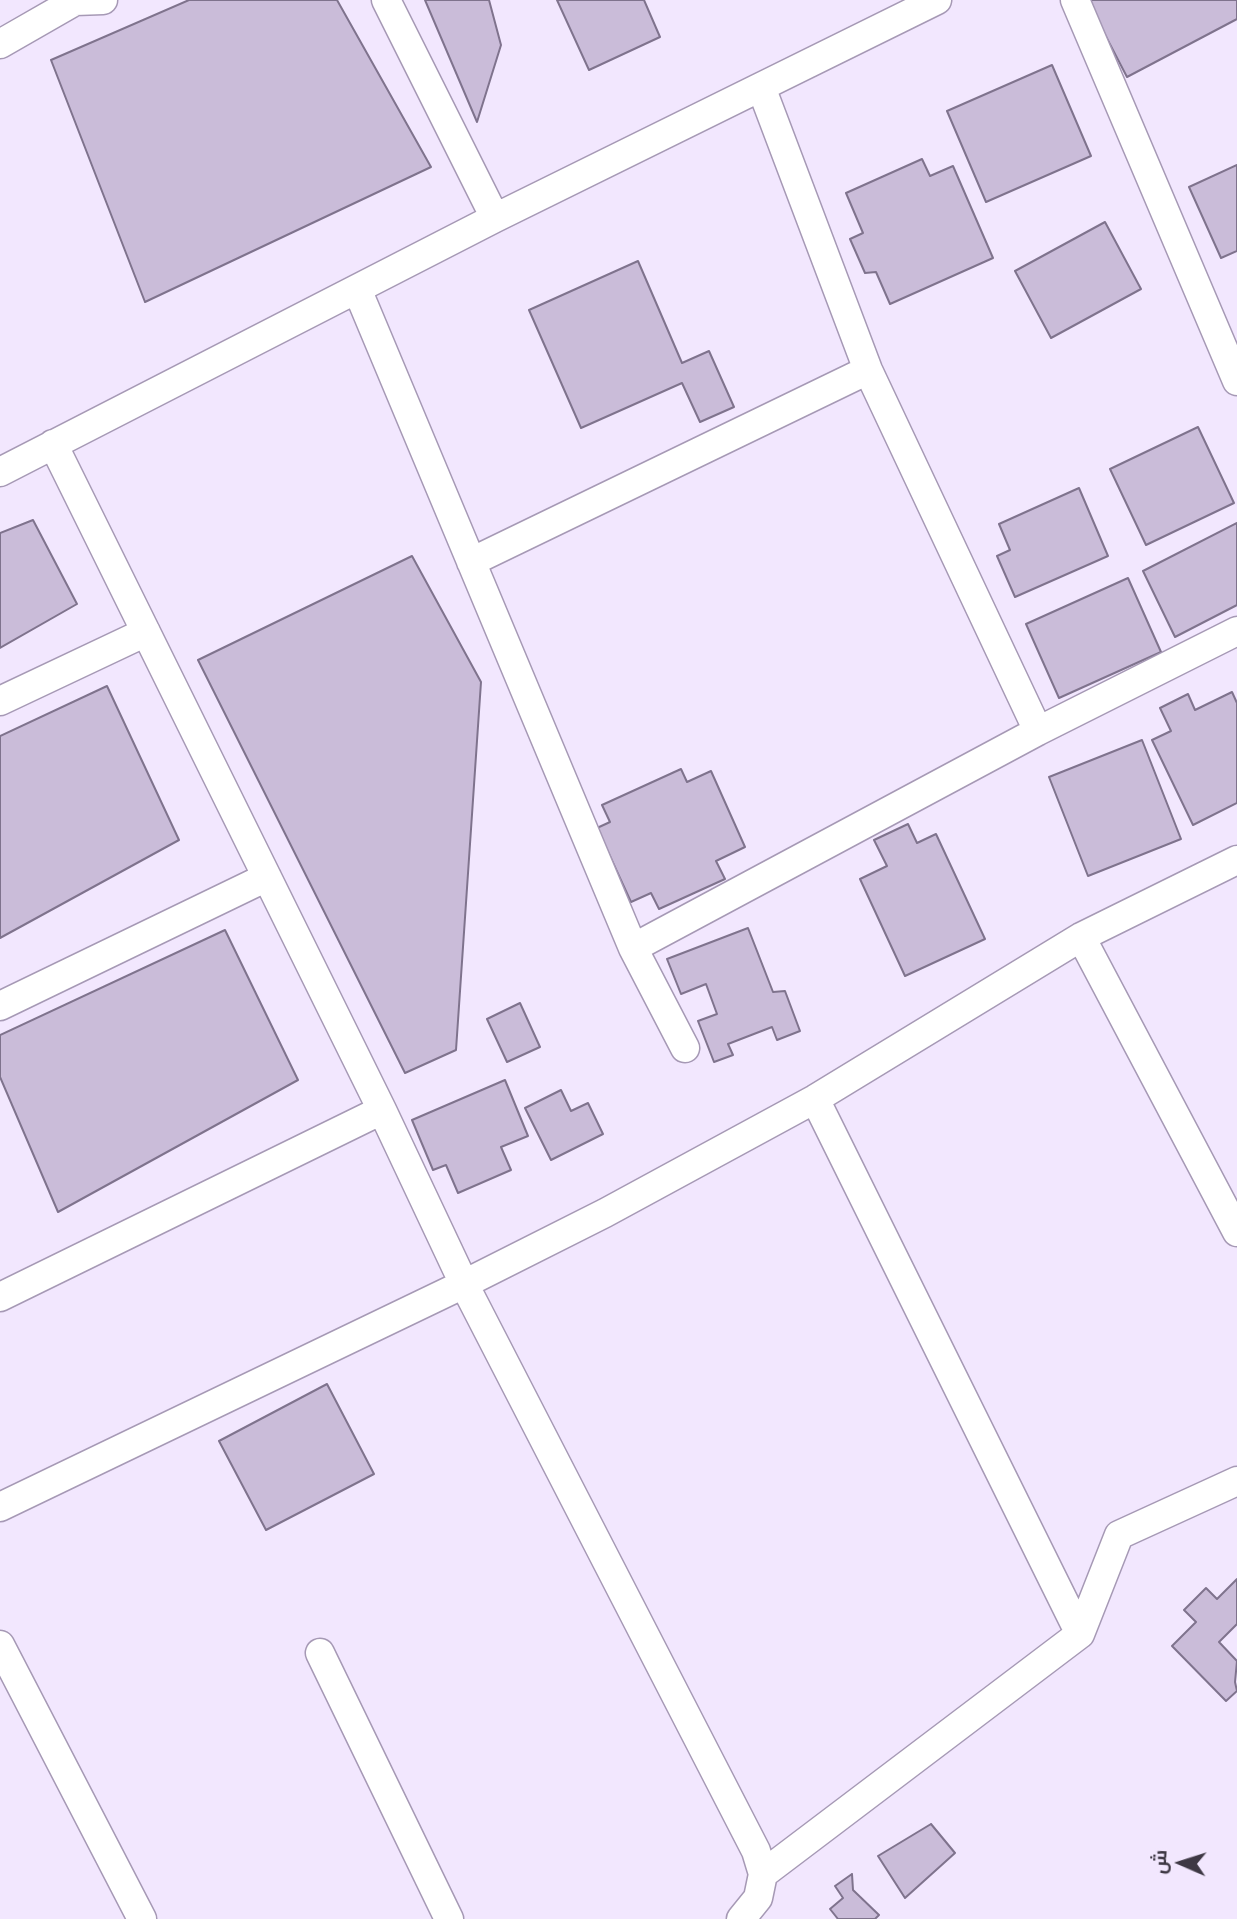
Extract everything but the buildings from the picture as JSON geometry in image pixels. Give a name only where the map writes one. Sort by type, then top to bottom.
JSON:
[{"type":"street","points":[[0,44],[75,0],[103,0]]},
{"type":"street","points":[[386,0],[495,218]]},
{"type":"street","points":[[0,472],[495,218],[937,0]]},
{"type":"street","points":[[1074,0],[1237,382]]},
{"type":"street","points":[[761,87],[867,370],[1038,731]]},
{"type":"street","points":[[357,289],[633,948],[685,1048]]},
{"type":"street","points":[[471,562],[867,370]]},
{"type":"street","points":[[53,444],[382,1110],[464,1283],[756,1851],[763,1874],[758,1898],[741,1919]]},
{"type":"street","points":[[633,948],[1038,731],[1237,631]]},
{"type":"street","points":[[0,701],[146,632]]},
{"type":"street","points":[[0,1507],[606,1213],[815,1099],[1081,937],[1237,860]]},
{"type":"street","points":[[0,1006],[267,877]]},
{"type":"street","points":[[1081,937],[1237,1232]]},
{"type":"street","points":[[815,1099],[1080,1634]]},
{"type":"street","points":[[0,1297],[382,1110]]},
{"type":"street","points":[[763,1874],[1080,1634],[1119,1535],[1237,1481]]},
{"type":"street","points":[[0,1646],[142,1919]]},
{"type":"street","points":[[320,1653],[449,1919]]}]
